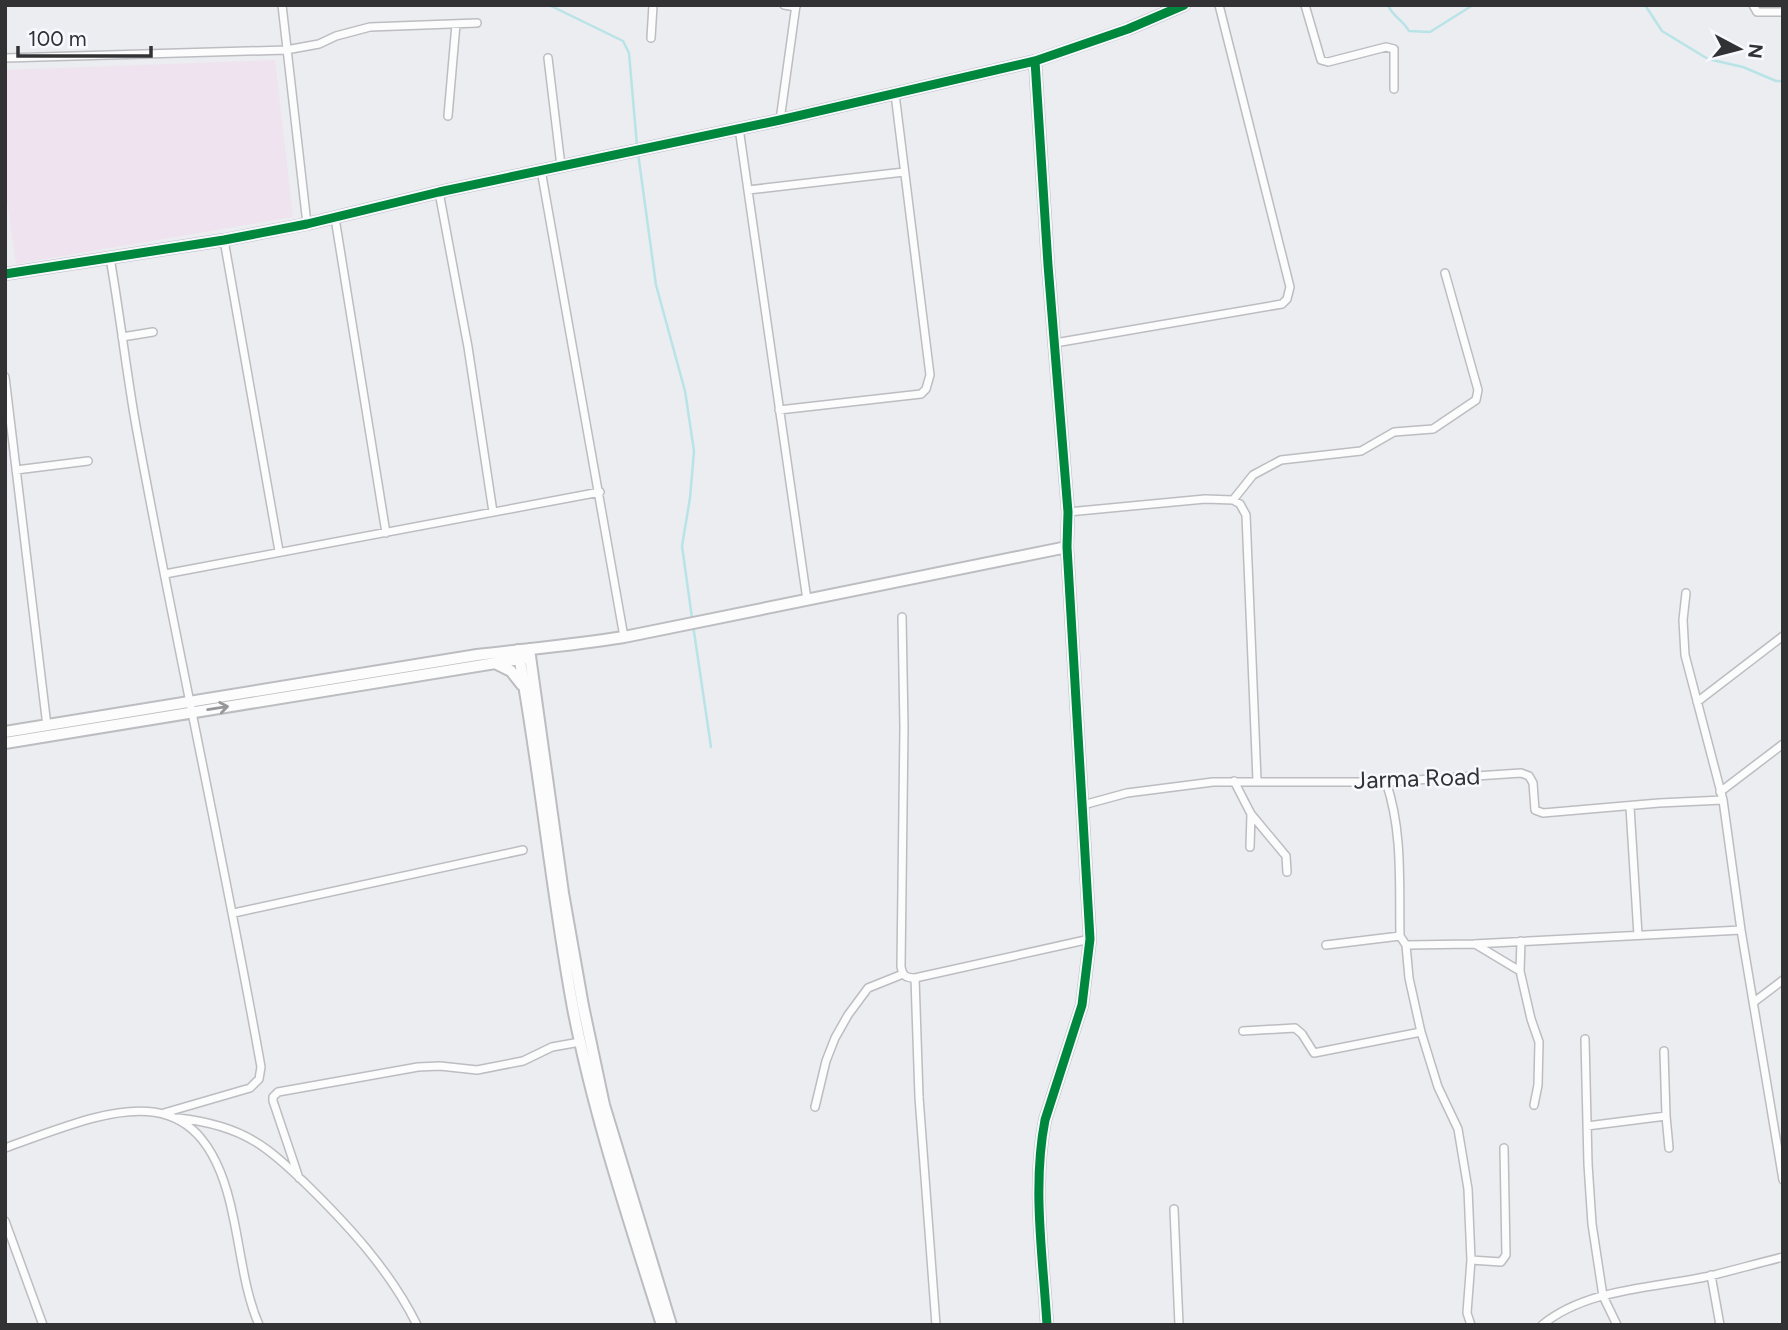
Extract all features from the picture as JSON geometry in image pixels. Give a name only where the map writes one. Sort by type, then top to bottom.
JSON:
[{"type":"street","points":[[282,5],[307,224]]},
{"type":"street","points":[[651,38],[653,5]]},
{"type":"street","points":[[779,120],[796,6],[783,5]]},
{"type":"street","points":[[5,274],[224,240],[307,224],[439,192],[895,94],[1035,61],[1128,29],[1184,5]]},
{"type":"street","points":[[1055,343],[1282,304],[1287,299],[1290,287],[1219,5]]},
{"type":"street","points":[[1305,5],[1321,60],[1328,62],[1387,47],[1394,49],[1394,89]]},
{"type":"street","points":[[1753,5],[1757,12],[1783,12]]},
{"type":"street","points":[[5,58],[286,50],[320,44],[345,33],[370,27],[477,23]]},
{"type":"street","points":[[448,116],[456,24]]},
{"type":"street","points":[[548,58],[561,166]]},
{"type":"street","points":[[1035,61],[1068,512],[1090,939],[1082,1005],[1041,1137],[1039,1215],[1046,1325]]},
{"type":"street","points":[[779,410],[921,394],[926,389],[930,375],[895,94]]},
{"type":"street","points":[[739,128],[807,600]]},
{"type":"street","points":[[541,170],[624,637]]},
{"type":"street","points":[[748,190],[904,172]]},
{"type":"street","points":[[439,192],[468,347],[493,512]]},
{"type":"street","points":[[335,218],[386,533]]},
{"type":"street","points":[[224,240],[279,551]]},
{"type":"street","points":[[110,258],[136,425],[234,914],[261,1074],[250,1088],[163,1113]]},
{"type":"street","points":[[1233,500],[1253,475],[1281,460],[1361,451],[1394,432],[1433,429],[1476,400],[1478,390],[1445,273]]},
{"type":"street","points":[[122,337],[153,332]]},
{"type":"street","points":[[5,377],[47,726]]},
{"type":"street","points":[[16,470],[88,461]]},
{"type":"street","points":[[165,574],[600,492]]},
{"type":"street","points":[[1068,512],[1205,499],[1233,500],[1240,504],[1246,514],[1256,780]]},
{"type":"street","points":[[5,743],[191,707],[624,637],[1068,547]]},
{"type":"street","points":[[1686,593],[1683,620],[1685,655],[1723,800],[1741,930],[1783,1180]]},
{"type":"street","points":[[902,617],[903,974],[907,978],[915,978],[1090,939]]},
{"type":"street","points":[[1697,702],[1783,636]]},
{"type":"street","points":[[551,650],[538,663],[529,688],[554,895],[580,1042],[595,1108],[662,1325]]},
{"type":"street","points":[[5,732],[495,663],[524,654]]},
{"type":"street","points":[[524,654],[583,1006],[604,1105],[671,1325]]},
{"type":"street","points":[[495,663],[515,674],[529,688]]},
{"type":"street","points":[[1720,792],[1783,744]]},
{"type":"street","name":"Jarma Road","points":[[1083,805],[1127,793],[1234,781],[1387,782],[1521,773],[1530,776],[1533,783],[1533,802],[1535,810],[1539,812],[1723,800]]},
{"type":"street","points":[[1234,781],[1251,814],[1286,856],[1287,872]]},
{"type":"street","points":[[1387,782],[1397,826],[1400,936],[1406,945],[1409,978],[1421,1032],[1438,1087],[1458,1129],[1468,1189],[1471,1260],[1468,1313],[1471,1325]]},
{"type":"street","points":[[1630,807],[1638,935]]},
{"type":"street","points":[[1250,847],[1251,814]]},
{"type":"street","points":[[234,914],[523,850]]},
{"type":"street","points":[[1406,945],[1741,930]]},
{"type":"street","points":[[1326,945],[1400,936]]},
{"type":"street","points":[[1521,941],[1520,971],[1539,1042],[1538,1085],[1534,1105]]},
{"type":"street","points":[[1474,944],[1520,971]]},
{"type":"street","points":[[815,1107],[826,1061],[848,1015],[868,988],[903,974]]},
{"type":"street","points":[[915,978],[919,1097],[936,1325]]},
{"type":"street","points":[[1754,1002],[1783,981]]},
{"type":"street","points":[[1243,1031],[1295,1028],[1314,1053],[1421,1032]]},
{"type":"street","points":[[1585,1039],[1592,1224],[1603,1296],[1617,1325]]},
{"type":"street","points":[[299,1178],[273,1101],[278,1092],[418,1067],[440,1066],[477,1070],[523,1061],[552,1047],[580,1042]]},
{"type":"street","points":[[1664,1051],[1669,1148]]},
{"type":"street","points":[[5,1148],[99,1115],[129,1111],[163,1113],[193,1129],[216,1158],[225,1183],[247,1286],[259,1325]]},
{"type":"street","points":[[1587,1126],[1666,1116]]},
{"type":"street","points":[[175,1118],[205,1122],[239,1133],[273,1154],[358,1238],[404,1298],[417,1325]]},
{"type":"street","points":[[1471,1260],[1501,1262],[1506,1255],[1504,1148]]},
{"type":"street","points":[[1174,1209],[1179,1325]]},
{"type":"street","points":[[5,1221],[43,1325]]},
{"type":"street","points":[[1542,1325],[1562,1309],[1603,1296],[1711,1275],[1783,1257]]},
{"type":"street","points":[[1711,1275],[1720,1325]]},
{"type":"shaded area","points":[[275,60],[293,217],[16,264],[5,187],[5,70]]},
{"type":"waterway","points":[[549,5],[623,41],[629,53],[637,146]]},
{"type":"waterway","points":[[1388,5],[1409,31],[1430,32],[1473,5]]},
{"type":"waterway","points":[[1645,5],[1662,31],[1708,59],[1743,67],[1776,81],[1783,81]]},
{"type":"waterway","points":[[638,153],[656,285],[685,391],[694,451],[682,546],[692,618]]},
{"type":"waterway","points":[[693,625],[711,747]]},
{"type":"cycle path","points":[[5,274],[224,240],[307,224],[439,192],[780,120],[1035,61],[1128,29],[1184,5]]},
{"type":"cycle path","points":[[1035,61],[1068,512],[1067,547],[1090,939],[1082,1005],[1045,1120],[1041,1145],[1039,1196],[1047,1325]]}]
